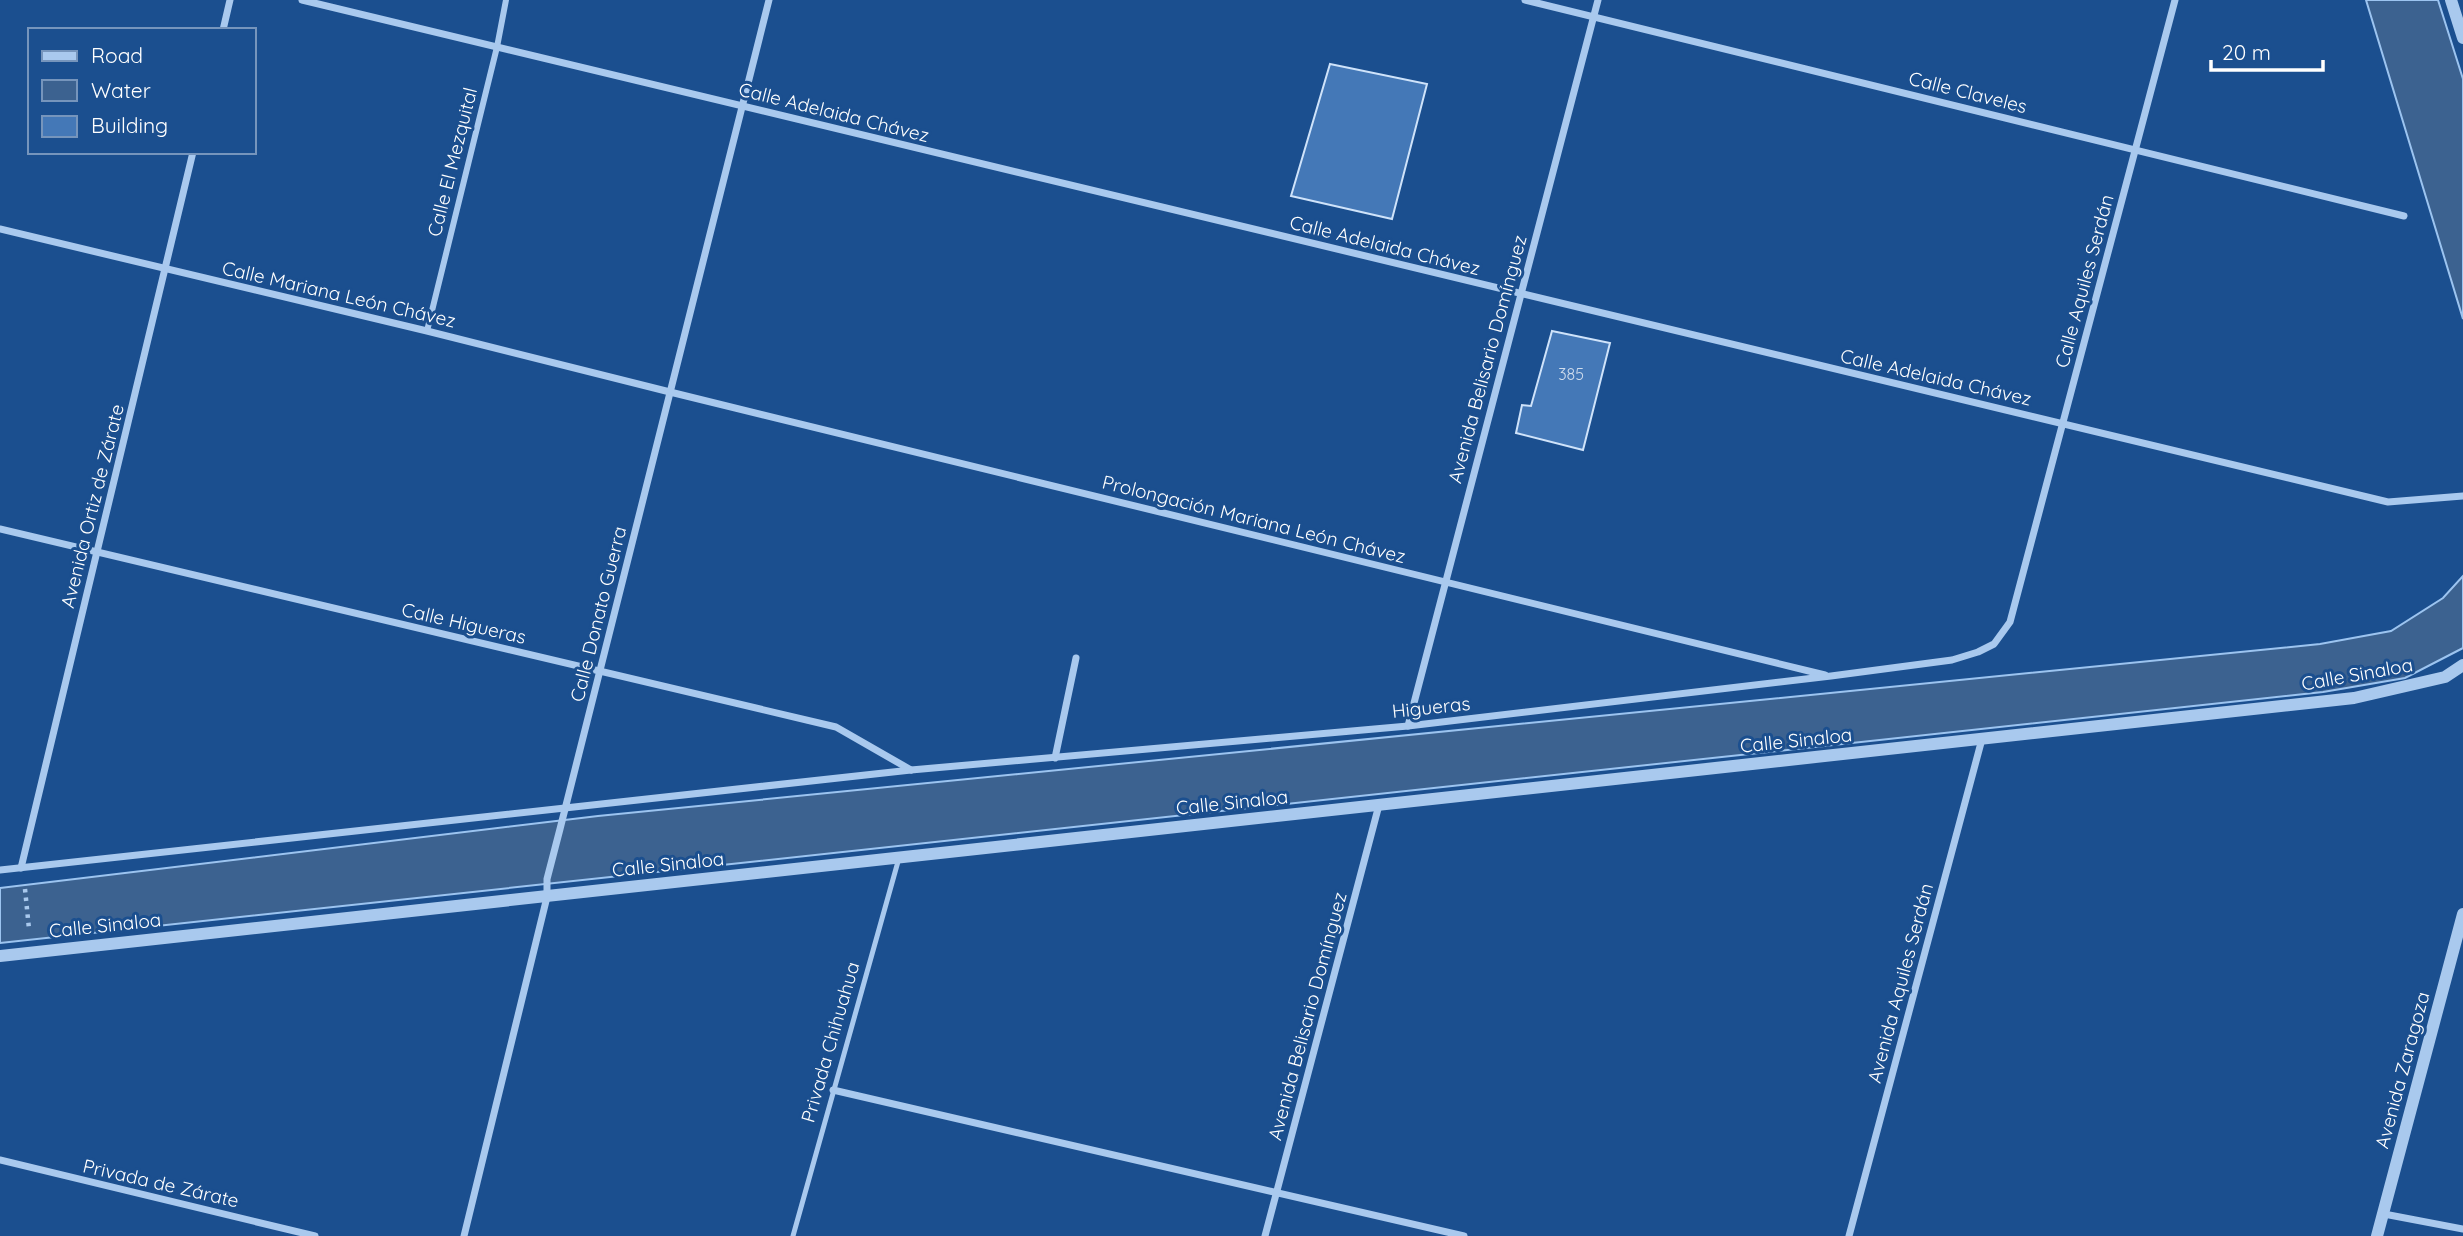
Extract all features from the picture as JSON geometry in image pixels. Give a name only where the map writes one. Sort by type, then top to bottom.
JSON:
[{"type":"street","points":[[223,28],[230,0]]},
{"type":"street","name":"Calle Adelaida Chávez","points":[[302,0],[2388,502],[2463,496]]},
{"type":"street","name":"Calle El Mezquital","points":[[427,331],[497,47],[506,0]]},
{"type":"street","name":"Calle Donato Guerra","points":[[464,1236],[547,897],[547,879],[769,0]]},
{"type":"street","name":"Calle Claveles","points":[[1525,0],[2404,216]]},
{"type":"street","name":"Avenida Belisario Domínguez","points":[[1408,726],[1598,0]]},
{"type":"street","name":"Calle Aquiles Serdán","points":[[1952,660],[1994,644],[2010,622],[2175,0]]},
{"type":"street","points":[[2451,0],[2463,38]]},
{"type":"street","name":"Avenida Ortiz de Zárate","points":[[21,868],[193,154]]},
{"type":"street","name":"Calle Mariana León Chávez","points":[[0,229],[427,331],[670,393]]},
{"type":"street","name":"Prolongación Mariana León Chávez","points":[[670,393],[1831,676]]},
{"type":"street","name":"Calle Higueras","points":[[0,529],[836,727],[911,770]]},
{"type":"street","points":[[1055,758],[1076,658]]},
{"type":"street","name":"Higueras","points":[[0,870],[911,770],[1408,726],[1952,660]]},
{"type":"street","name":"Calle Sinaloa","points":[[0,956],[2354,698],[2445,677],[2463,665]]},
{"type":"street","name":"Avenida Aquiles Serdán","points":[[1849,1236],[1982,739]]},
{"type":"street","name":"Avenida Belisario Domínguez","points":[[1265,1236],[1379,805]]},
{"type":"street","name":"Avenida Zaragoza","points":[[2378,1236],[2463,914]]},
{"type":"street","points":[[833,1090],[1464,1236]]},
{"type":"street","name":"Privada de Zárate","points":[[0,1160],[315,1236]]},
{"type":"street","points":[[2384,1214],[2463,1229]]},
{"type":"lane","name":"Privada Chihuahua","points":[[793,1236],[900,858]]},
{"type":"path","points":[[24,886],[29,931]]},
{"type":"water","points":[[2366,0],[2438,0],[2463,79],[2463,319]]},
{"type":"water","points":[[2463,576],[2463,648],[2405,678],[2323,692],[0,943],[0,888],[598,816],[2320,644],[2391,631],[2443,598]]},
{"type":"building","points":[[1330,64],[1427,84],[1392,219],[1291,196]]},
{"type":"building","points":[[1552,331],[1610,343],[1583,450],[1516,433],[1522,405],[1531,406]]}]
